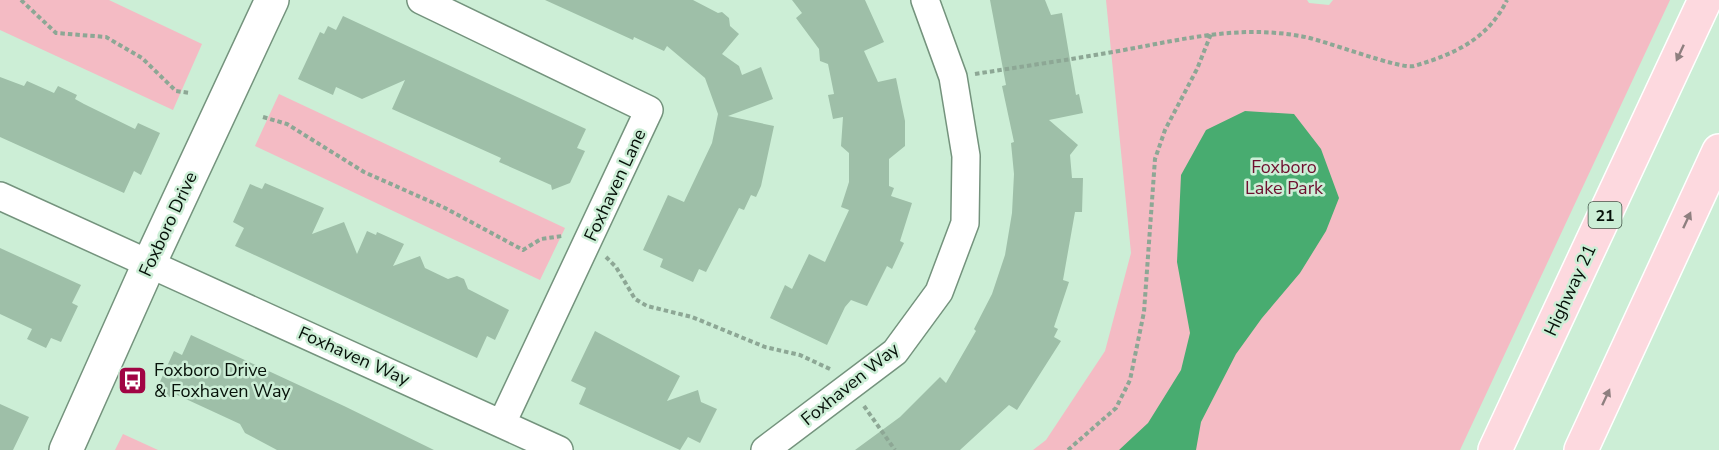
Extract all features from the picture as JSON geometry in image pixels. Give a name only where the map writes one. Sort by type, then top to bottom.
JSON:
[{"type":"main road","name":"Highway 21","points":[[1496,450],[1705,0]]},
{"type":"main road","points":[[1581,450],[1719,151]]},
{"type":"main road","points":[[1516,450],[1542,350]]},
{"type":"street","name":"Foxboro Drive","points":[[66,450],[148,264],[272,0]]},
{"type":"street","name":"Foxhaven Lane","points":[[421,0],[649,110],[502,423]]},
{"type":"street","name":"Foxhaven Way","points":[[765,450],[895,352],[939,292],[965,223],[966,156],[952,77],[925,0]]},
{"type":"street","name":"Foxhaven Way","points":[[0,196],[559,450]]},
{"type":"path","points":[[21,0],[56,33],[106,37],[142,58],[176,92],[190,93]]},
{"type":"path","points":[[952,77],[1211,33],[1249,31],[1302,36],[1412,67],[1472,44],[1497,20],[1507,0]]},
{"type":"path","points":[[1068,450],[1116,408],[1130,381],[1144,312],[1155,159],[1166,130],[1197,69],[1211,33]]},
{"type":"path","points":[[263,117],[287,124],[364,172],[445,208],[523,250],[541,239],[561,236],[567,238]]},
{"type":"path","points":[[601,253],[616,267],[635,299],[647,306],[692,317],[765,347],[800,355],[825,365],[839,375]]},
{"type":"path","points":[[863,406],[895,450]]},
{"type":"green space","points":[[0,0],[109,0],[202,44],[173,110],[0,30]]},
{"type":"green space","name":"Foxboro Lake Park","points":[[1106,0],[1307,0],[1309,3],[1329,5],[1333,0],[1670,0],[1460,450],[1033,450],[1046,440],[1105,351],[1131,253]]},
{"type":"green space","points":[[279,94],[565,228],[540,280],[255,146]]},
{"type":"green space","points":[[123,434],[158,450],[115,450]]},
{"type":"shaded area","points":[[1245,111],[1294,114],[1321,149],[1339,198],[1326,231],[1300,273],[1262,318],[1236,354],[1201,422],[1196,450],[1119,450],[1148,423],[1181,370],[1190,333],[1177,262],[1181,175],[1206,130]]},
{"type":"building","points":[[545,0],[693,0],[718,13],[722,12],[729,18],[730,26],[739,34],[722,54],[739,66],[742,75],[761,67],[773,99],[728,116],[774,126],[761,186],[756,197],[751,195],[744,210],[739,208],[706,272],[699,269],[693,282],[660,267],[663,259],[643,250],[668,195],[684,202],[712,143],[718,114],[705,78],[667,46],[664,51],[634,37],[633,40]]},
{"type":"building","points":[[792,0],[865,0],[884,42],[864,51],[878,82],[896,78],[905,121],[905,146],[889,159],[889,186],[894,188],[891,196],[912,203],[900,241],[904,243],[892,269],[887,266],[867,306],[851,300],[845,307],[827,345],[770,318],[785,285],[792,289],[809,254],[825,262],[849,210],[841,207],[849,182],[849,153],[841,146],[843,117],[833,119],[828,95],[834,94],[828,64],[820,61],[819,49],[796,18],[802,13]]},
{"type":"building","points":[[990,0],[1045,0],[1051,15],[1062,13],[1076,95],[1079,94],[1083,113],[1049,120],[1078,145],[1070,155],[1072,178],[1083,178],[1082,212],[1075,212],[1063,280],[1069,282],[1054,327],[1058,329],[1054,337],[1061,341],[1017,410],[1009,405],[960,450],[855,450],[900,417],[940,377],[946,383],[976,331],[974,329],[992,294],[1005,255],[1012,213],[1014,174],[1011,143],[1014,142],[1002,86],[1006,85]]},
{"type":"building","points":[[343,16],[586,129],[577,148],[585,151],[570,183],[552,190],[551,185],[499,162],[501,158],[392,109],[405,80],[362,99],[336,87],[333,95],[298,79],[320,32],[324,34],[328,26],[336,30]]},
{"type":"building","points":[[0,77],[24,86],[27,81],[54,93],[58,86],[77,95],[75,99],[135,129],[138,123],[160,133],[141,175],[134,171],[124,193],[0,137]]},
{"type":"building","points":[[265,183],[324,208],[312,234],[344,222],[357,254],[367,231],[376,235],[377,232],[404,244],[393,266],[420,256],[425,268],[448,279],[457,276],[464,279],[468,289],[509,310],[495,340],[487,336],[477,358],[235,246],[244,228],[233,222],[250,184],[262,189]]},
{"type":"building","points":[[0,248],[81,285],[72,303],[78,306],[61,342],[51,338],[46,348],[27,339],[32,329],[0,314]]},
{"type":"building","points":[[595,331],[680,376],[667,401],[698,390],[701,402],[717,409],[700,443],[688,437],[680,450],[579,404],[586,388],[571,381]]},
{"type":"building","points":[[191,335],[434,450],[277,450],[245,433],[240,424],[175,394],[167,398],[163,388],[158,386],[174,351],[182,355]]},
{"type":"building","points":[[0,404],[29,417],[13,450],[0,450]]},
{"type":"place","name":"Foxboro Drive & Foxhaven Way","points":[[133,380]]}]
